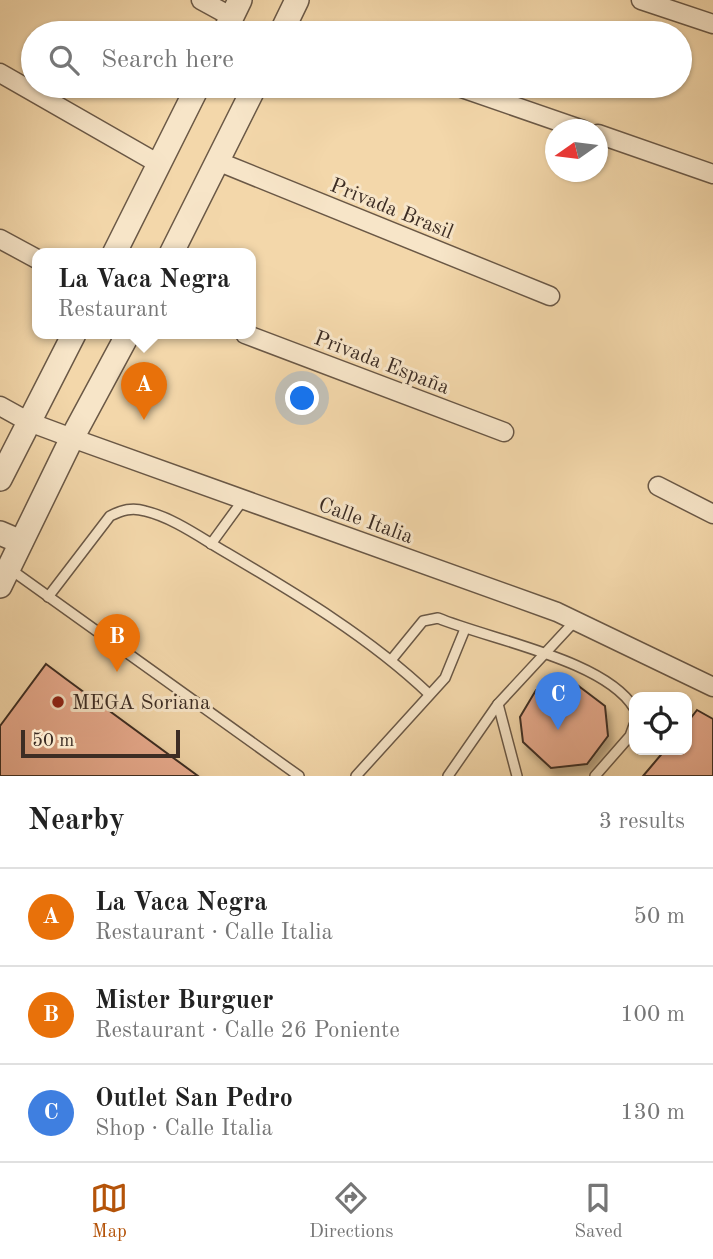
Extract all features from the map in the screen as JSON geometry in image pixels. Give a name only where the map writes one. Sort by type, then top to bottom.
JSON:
[{"type":"street","points":[[201,0],[232,17]]},
{"type":"street","points":[[292,21],[297,0]]},
{"type":"street","points":[[641,0],[713,24]]},
{"type":"street","points":[[0,73],[21,85]]},
{"type":"street","points":[[44,98],[159,164]]},
{"type":"street","points":[[117,248],[192,98]]},
{"type":"street","points":[[174,248],[249,98]]},
{"type":"street","points":[[491,98],[551,119]]},
{"type":"street","points":[[608,138],[713,174]]},
{"type":"street","name":"Privada Brasil","points":[[218,161],[550,296]]},
{"type":"street","points":[[0,239],[32,256]]},
{"type":"street","points":[[0,479],[71,339]]},
{"type":"street","points":[[4,577],[10,538],[72,438],[125,339]]},
{"type":"street","name":"Privada España","points":[[256,339],[504,432]]},
{"type":"street","name":"Calle Italia","points":[[0,406],[29,422],[575,621],[713,687]]},
{"type":"street","points":[[658,485],[713,514]]},
{"type":"lane","points":[[211,544],[243,499]]},
{"type":"lane","points":[[48,597],[110,516],[123,509],[152,513],[211,544],[310,603],[392,660],[429,694]]},
{"type":"lane","points":[[4,577],[48,597],[299,776]]},
{"type":"lane","points":[[392,660],[427,618],[438,618],[584,667],[629,700]]},
{"type":"lane","points":[[448,776],[498,704],[575,621]]},
{"type":"lane","points":[[356,776],[445,678],[465,629]]},
{"type":"lane","points":[[498,704],[517,776]]},
{"type":"lane","points":[[595,776],[629,737]]},
{"type":"building","name":"MEGA Soriana","points":[[46,664],[198,776],[0,776],[0,726]]},
{"type":"building","points":[[572,681],[605,706],[608,736],[587,764],[551,768],[523,742],[520,717],[536,690]]},
{"type":"building","points":[[697,710],[713,719],[713,776],[643,776],[661,755],[692,755],[692,716]]},
{"type":"place","name":"La Vaca Negra","points":[[144,420]]},
{"type":"place","name":"Mister Burguer","points":[[117,672]]},
{"type":"place","name":"MEGA Soriana","points":[[58,702]]},
{"type":"place","name":"Outlet San Pedro","points":[[558,730]]}]
